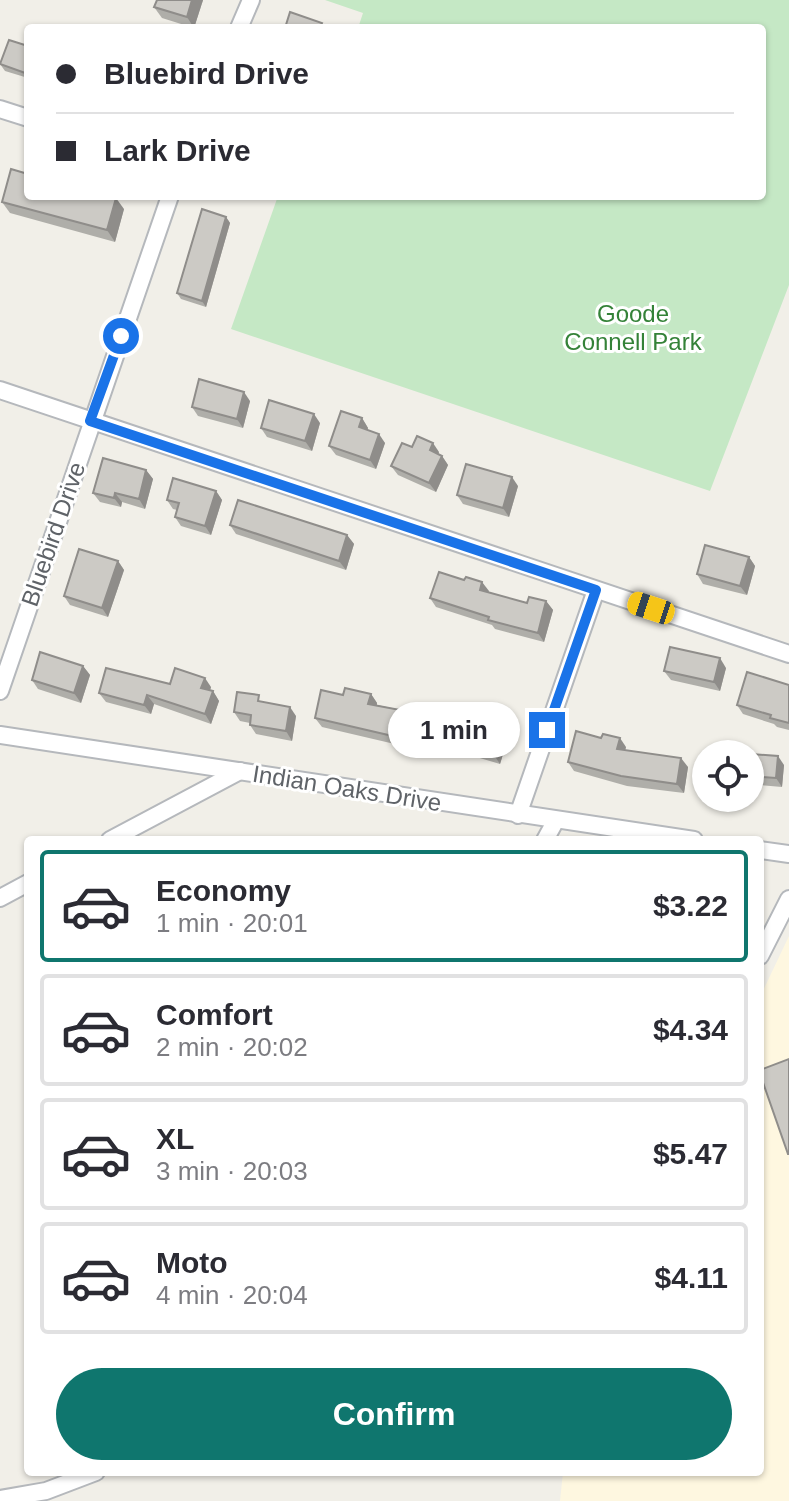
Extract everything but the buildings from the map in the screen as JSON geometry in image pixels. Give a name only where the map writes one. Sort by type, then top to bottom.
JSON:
[{"type":"street","points":[[241,24],[251,0]]},
{"type":"street","points":[[0,109],[24,117]]},
{"type":"street","name":"Bluebird Drive","points":[[0,691],[90,421],[169,200]]},
{"type":"street","points":[[0,390],[789,654]]},
{"type":"street","points":[[518,815],[596,590]]},
{"type":"street","name":"Indian Oaks Drive","points":[[0,735],[666,836]]},
{"type":"street","points":[[118,836],[240,771]]},
{"type":"street","points":[[547,836],[556,820]]},
{"type":"street","points":[[764,851],[789,854]]},
{"type":"street","points":[[0,898],[24,885]]},
{"type":"street","points":[[764,948],[789,899]]},
{"type":"street","points":[[0,1499],[46,1491],[85,1476]]},
{"type":"shaded area","points":[[789,936],[789,1501],[560,1501],[563,1476],[764,1476],[764,989]]},
{"type":"green space","name":"Goode Connell Park","points":[[325,0],[789,0],[789,285],[710,491],[231,329],[277,200],[766,200],[766,24],[359,24],[363,13]]},
{"type":"route","points":[[121,336],[90,421],[596,590],[547,730]]}]
